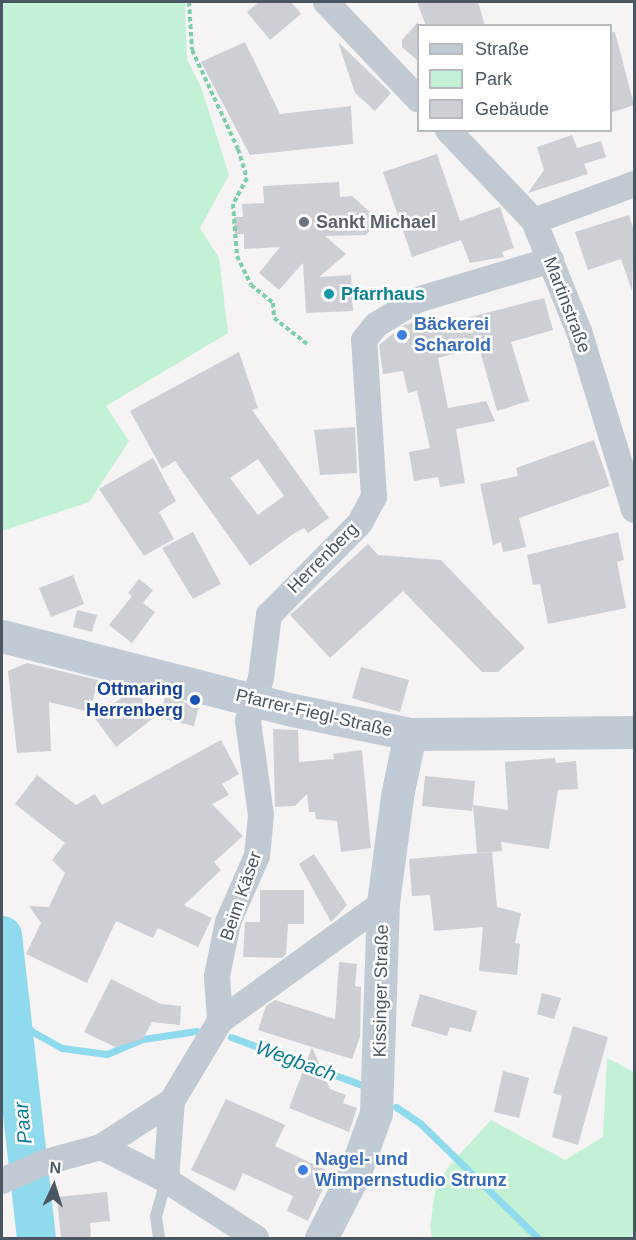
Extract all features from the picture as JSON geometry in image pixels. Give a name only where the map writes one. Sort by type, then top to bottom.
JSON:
[{"type":"main road","name":"Pfarrer-Fiegl-Straße","points":[[2,636],[32,646],[410,734],[634,732]]},
{"type":"main road","name":"Kissinger Straße","points":[[321,1239],[356,1172],[376,1113],[382,903],[397,796],[410,734]]},
{"type":"street","points":[[326,2],[417,98]]},
{"type":"street","name":"Martinstraße","points":[[450,132],[534,221],[579,331],[634,510]]},
{"type":"street","points":[[534,221],[634,184]]},
{"type":"street","name":"Herrenberg","points":[[254,699],[261,678],[269,615],[360,523],[374,497],[364,340],[376,325],[417,300],[551,260]]},
{"type":"street","name":"Beim Käser","points":[[220,1021],[217,976],[228,922],[258,856],[261,815],[248,721],[254,699]]},
{"type":"street","points":[[7,1178],[46,1162],[101,1147],[172,1101],[220,1021],[382,903]]},
{"type":"street","points":[[166,1180],[172,1101]]},
{"type":"street","points":[[101,1147],[166,1180],[256,1239]]},
{"type":"lane","points":[[159,1239],[156,1216],[166,1180]]},
{"type":"path","points":[[189,2],[192,50],[238,148],[247,178],[233,204],[232,229],[237,256],[251,285],[273,303],[274,318],[307,344]]},
{"type":"green space","points":[[2,2],[185,2],[187,59],[201,87],[229,175],[200,228],[219,258],[228,333],[106,406],[129,441],[89,502],[2,531]]},
{"type":"green space","points":[[607,1058],[634,1072],[634,1238],[432,1238],[430,1226],[436,1186],[450,1165],[491,1120],[565,1160],[603,1137]]},
{"type":"building","points":[[259,2],[291,2],[301,14],[270,40],[247,12]]},
{"type":"building","points":[[417,2],[478,2],[484,24],[425,24]]},
{"type":"building","points":[[418,22],[417,60],[402,47],[402,40]]},
{"type":"building","points":[[615,32],[634,105],[612,112],[612,33]]},
{"type":"building","points":[[245,42],[280,114],[351,106],[353,144],[250,155],[201,62]]},
{"type":"building","points":[[338,42],[391,93],[375,111],[355,93]]},
{"type":"building","points":[[572,135],[577,148],[601,141],[606,157],[584,164],[588,174],[528,193],[544,170],[537,147]]},
{"type":"building","points":[[437,154],[460,221],[500,207],[514,248],[502,252],[504,257],[470,263],[461,240],[412,257],[383,172]]},
{"type":"building","points":[[339,182],[340,197],[352,196],[379,220],[366,235],[325,236],[346,254],[319,277],[351,275],[353,311],[306,313],[303,263],[279,290],[259,273],[280,247],[244,249],[244,234],[235,234],[234,217],[243,217],[242,204],[264,203],[263,186]]},
{"type":"building","points":[[629,215],[634,230],[632,291],[621,259],[588,270],[575,232]]},
{"type":"building","points":[[544,298],[553,330],[511,342],[529,401],[497,411],[479,347],[438,358],[448,408],[486,401],[495,421],[456,429],[465,483],[440,487],[438,477],[414,481],[409,452],[430,448],[417,391],[408,393],[403,371],[383,374],[379,345],[404,325],[425,320],[428,328]]},
{"type":"building","points":[[239,352],[258,408],[252,410],[329,518],[308,533],[304,528],[293,534],[250,566],[175,461],[162,469],[130,411]],"holes":[[[258,459],[284,496],[258,515],[230,478]]]},
{"type":"building","points":[[355,427],[357,473],[320,475],[314,430]]},
{"type":"building","points":[[594,440],[610,486],[519,518],[526,547],[503,552],[501,542],[493,545],[480,484],[518,476],[516,468]]},
{"type":"building","points":[[153,458],[176,501],[159,512],[174,539],[144,556],[99,489]]},
{"type":"building","points":[[193,532],[221,584],[193,599],[162,548]]},
{"type":"building","points":[[618,532],[624,560],[617,562],[626,608],[548,624],[540,584],[533,585],[527,555]]},
{"type":"building","points":[[368,544],[378,555],[441,560],[525,648],[498,672],[482,672],[403,591],[330,658],[290,615]]},
{"type":"building","points":[[73,575],[84,604],[51,617],[39,588]]},
{"type":"building","points":[[139,579],[153,590],[143,603],[155,612],[132,643],[109,625],[132,596],[128,593]]},
{"type":"building","points":[[77,610],[97,615],[92,632],[73,627]]},
{"type":"building","points":[[27,663],[98,680],[90,712],[49,702],[51,751],[17,753],[8,671]]},
{"type":"building","points":[[361,667],[409,680],[400,712],[352,698]]},
{"type":"building","points":[[134,689],[156,716],[116,747],[94,717]]},
{"type":"building","points":[[165,697],[199,706],[194,726],[160,718]]},
{"type":"building","points":[[273,729],[298,730],[299,762],[334,759],[333,754],[362,750],[371,848],[341,852],[337,821],[316,819],[315,812],[309,812],[307,794],[295,806],[275,807]]},
{"type":"building","points":[[221,740],[239,774],[222,784],[229,795],[212,804],[243,836],[214,862],[221,870],[184,905],[212,918],[198,947],[158,928],[153,938],[116,921],[87,983],[26,954],[41,923],[29,906],[49,907],[65,873],[52,860],[65,843],[15,804],[37,775],[76,805],[95,794],[102,805]]},
{"type":"building","points":[[555,758],[556,763],[576,761],[578,789],[558,790],[549,849],[501,842],[502,851],[477,853],[473,805],[508,810],[505,762]]},
{"type":"building","points":[[425,776],[475,781],[472,811],[422,806]]},
{"type":"building","points":[[492,852],[497,907],[521,913],[515,943],[520,944],[517,975],[479,971],[483,927],[434,931],[430,895],[412,896],[409,859]]},
{"type":"building","points":[[314,854],[347,905],[331,922],[299,864]]},
{"type":"building","points":[[260,890],[304,890],[304,924],[288,924],[286,954],[282,958],[243,957],[245,922],[260,922]]},
{"type":"building","points":[[339,962],[357,964],[355,986],[361,987],[360,1037],[352,1059],[258,1030],[266,1006],[275,1000],[335,1019]]},
{"type":"building","points":[[111,979],[161,1004],[181,1006],[180,1025],[152,1022],[143,1039],[115,1047],[84,1032]]},
{"type":"building","points":[[542,993],[561,998],[554,1019],[537,1014]]},
{"type":"building","points":[[420,994],[477,1011],[471,1032],[450,1027],[447,1036],[411,1026]]},
{"type":"building","points":[[573,1026],[608,1037],[578,1145],[552,1137],[562,1096],[553,1093]]},
{"type":"building","points":[[312,1047],[330,1089],[346,1095],[343,1103],[357,1108],[349,1132],[289,1108]]},
{"type":"building","points":[[503,1071],[529,1078],[519,1118],[494,1112]]},
{"type":"building","points":[[226,1099],[285,1125],[275,1146],[330,1172],[308,1221],[287,1211],[293,1196],[243,1173],[235,1191],[191,1170]]},
{"type":"building","points":[[107,1192],[110,1221],[90,1223],[91,1239],[61,1239],[57,1197]]},
{"type":"waterway","name":"Paar","points":[[2,935],[36,1238]]},
{"type":"waterway","name":"Wegbach","points":[[12,1013],[33,1032],[62,1048],[107,1054],[143,1039],[196,1031]]},
{"type":"waterway","name":"Wegbach","points":[[231,1037],[362,1085]]},
{"type":"waterway","name":"Wegbach","points":[[396,1107],[421,1124],[538,1238]]},
{"type":"place","name":"Sankt Michael","points":[[304,222]]},
{"type":"place","name":"Pfarrhaus","points":[[329,294]]},
{"type":"place","name":"Bäckerei Scharold","points":[[402,335]]},
{"type":"place","name":"Ottmaring Herrenberg","points":[[195,700]]},
{"type":"place","name":"Nagel- und Wimpernstudio Strunz","points":[[303,1170]]}]
